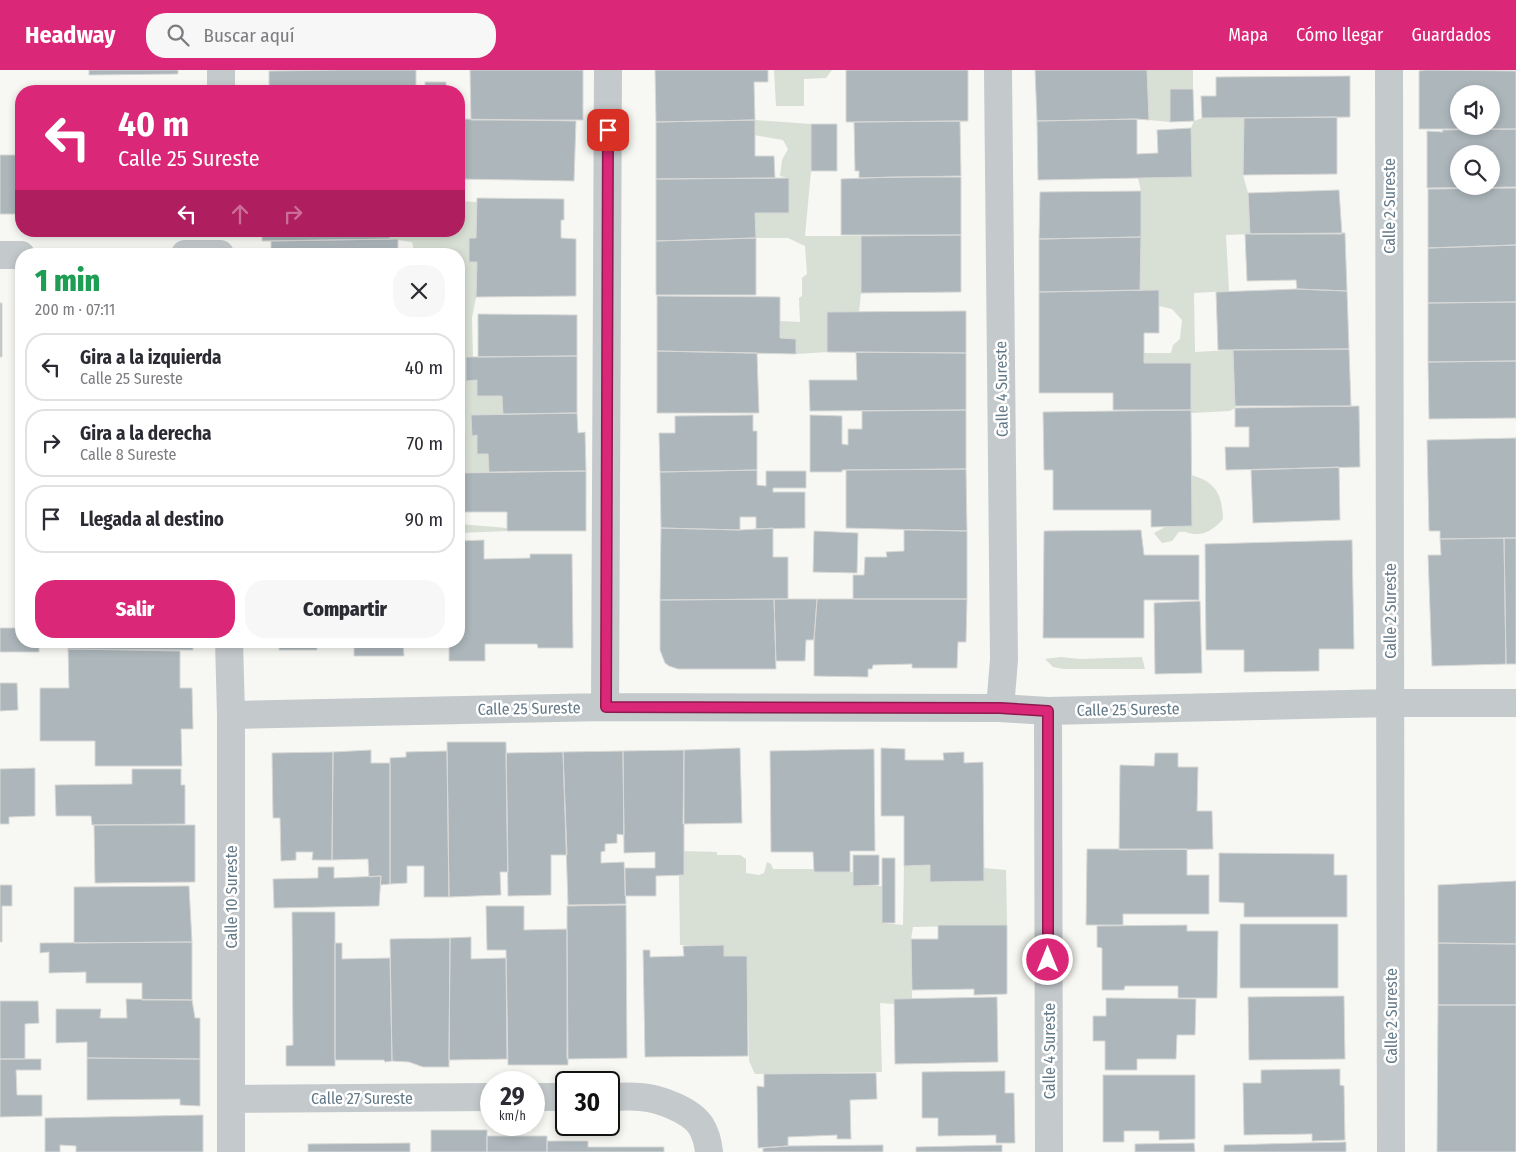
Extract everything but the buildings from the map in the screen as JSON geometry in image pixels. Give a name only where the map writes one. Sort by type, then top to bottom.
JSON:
[{"type":"street","points":[[221,70],[221,85]]},
{"type":"street","points":[[606,707],[608,70]]},
{"type":"street","name":"Calle 4 Sureste","points":[[998,70],[1004,660],[1000,708]]},
{"type":"street","name":"Calle 2 Sureste","points":[[1388,70],[1391,1152]]},
{"type":"street","points":[[0,255],[15,255]]},
{"type":"street","name":"Calle 10 Sureste","points":[[229,648],[231,715],[231,1152]]},
{"type":"street","name":"Calle 25 Sureste","points":[[231,715],[606,707],[1000,708],[1048,711],[1390,703],[1516,703]]},
{"type":"street","name":"Calle 4 Sureste","points":[[1048,711],[1049,1152]]},
{"type":"street","points":[[620,1097],[642,1096],[689,1113],[701,1125],[709,1152]]},
{"type":"street","name":"Calle 27 Sureste","points":[[232,1099],[480,1097]]},
{"type":"shaded area","points":[[774,70],[832,70],[826,78],[804,79],[804,106],[776,106]]},
{"type":"shaded area","points":[[1147,70],[1193,70],[1193,89],[1170,90],[1170,122],[1149,120]]},
{"type":"shaded area","points":[[1202,118],[1244,118],[1243,175],[1248,193],[1250,234],[1226,235],[1229,291],[1194,293],[1195,352],[1233,350],[1235,408],[1230,411],[1191,413],[1191,363],[1144,363],[1144,353],[1171,353],[1173,345],[1180,339],[1182,320],[1172,309],[1159,306],[1140,290],[1141,191],[1138,178],[1191,128],[1194,121]]},
{"type":"shaded area","points":[[755,120],[811,124],[811,171],[805,236],[861,236],[859,312],[827,312],[827,352],[796,354],[796,339],[780,338],[780,321],[800,322],[799,298],[802,296],[802,278],[807,274],[805,246],[788,238],[756,238],[755,213],[789,213],[789,178],[780,176],[782,160],[788,149],[783,140],[754,135]]},
{"type":"shaded area","points":[[465,201],[477,202],[476,238],[469,239],[469,262],[477,262],[476,297],[472,318],[473,357],[466,358],[466,380],[477,380],[502,396],[503,414],[471,415],[472,435],[477,435],[477,454],[488,454],[489,472],[465,473],[465,248],[413,248],[412,242],[390,239],[390,237],[465,237]]},
{"type":"shaded area","points":[[1191,475],[1206,481],[1216,490],[1221,503],[1223,519],[1207,532],[1192,534],[1179,532],[1172,541],[1162,543],[1154,533],[1167,526],[1191,526]]},
{"type":"shaded area","points":[[465,524],[507,528],[507,531],[465,533]]},
{"type":"shaded area","points":[[1061,657],[1080,659],[1142,657],[1145,669],[1063,669],[1053,667],[1045,659]]},
{"type":"shaded area","points":[[683,851],[717,852],[717,855],[740,855],[746,859],[746,873],[759,875],[764,873],[767,862],[771,864],[773,869],[853,872],[854,886],[882,886],[882,923],[903,925],[904,866],[930,865],[930,882],[984,881],[984,868],[1006,870],[1007,925],[913,927],[911,939],[912,999],[894,999],[894,1004],[880,1003],[882,1072],[755,1074],[749,1061],[747,956],[724,956],[723,945],[680,945],[679,876],[684,875]]},
{"type":"route","points":[[608,130],[606,707],[1000,708],[1048,711],[1048,960]]}]
